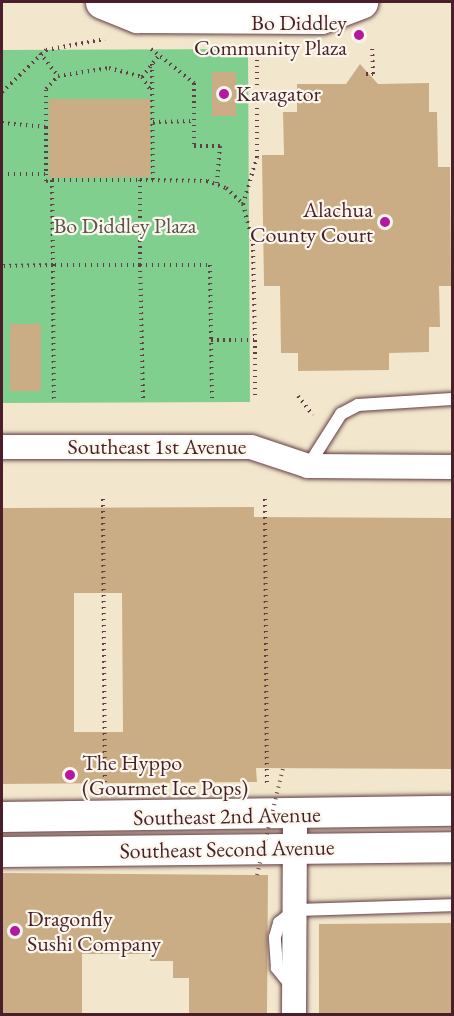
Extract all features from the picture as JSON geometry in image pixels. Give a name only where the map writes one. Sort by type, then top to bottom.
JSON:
[{"type":"main road","points":[[102,2],[137,16],[321,17],[361,2]]},
{"type":"street","name":"Southeast 1st Avenue","points":[[2,447],[250,447],[308,466],[453,467]]},
{"type":"street","name":"Southeast 2nd Avenue","points":[[2,817],[295,816],[453,811]]},
{"type":"street","points":[[294,1014],[295,816]]},
{"type":"street","name":"Southeast Second Avenue","points":[[2,852],[453,847]]},
{"type":"lane","points":[[308,466],[341,414],[358,405],[453,399]]},
{"type":"lane","points":[[295,910],[453,905]]},
{"type":"path","points":[[2,92],[40,53],[110,39]]},
{"type":"path","points":[[142,46],[160,54],[194,83],[194,146],[220,146],[218,184]]},
{"type":"path","points":[[255,398],[253,244],[243,204],[257,157],[257,50]]},
{"type":"path","points":[[366,74],[373,74],[372,50]]},
{"type":"path","points":[[40,53],[58,76]]},
{"type":"path","points":[[142,77],[160,54]]},
{"type":"path","points":[[152,64],[153,180]]},
{"type":"path","points":[[153,94],[142,77],[109,68],[58,76],[46,89],[46,181],[153,180],[218,184],[243,204]]},
{"type":"path","points":[[153,122],[194,121]]},
{"type":"path","points":[[2,123],[46,127]]},
{"type":"path","points":[[2,174],[46,174]]},
{"type":"path","points":[[52,180],[54,399]]},
{"type":"path","points":[[140,180],[143,398]]},
{"type":"path","points":[[2,266],[210,265],[212,398]]},
{"type":"path","points":[[211,340],[255,340]]},
{"type":"path","points":[[297,396],[313,415]]},
{"type":"path","points":[[103,499],[105,787]]},
{"type":"path","points":[[265,499],[267,787]]},
{"type":"path","points":[[257,875],[283,768]]},
{"type":"green space","name":"Bo Diddley Plaza","points":[[248,49],[250,402],[2,403],[2,50]]},
{"type":"building","points":[[360,64],[378,84],[429,83],[429,112],[437,112],[438,167],[450,167],[451,286],[439,286],[440,327],[429,327],[429,352],[389,353],[389,370],[298,371],[298,353],[281,353],[280,286],[264,286],[262,155],[284,155],[283,112],[297,112],[297,84],[346,84]]},
{"type":"building","name":"Kavagator","points":[[212,72],[236,72],[236,116],[212,116]]},
{"type":"building","points":[[49,99],[150,99],[150,177],[49,178]]},
{"type":"building","points":[[10,324],[41,324],[41,391],[10,391]]},
{"type":"building","points":[[254,507],[254,517],[453,518],[453,769],[256,768],[257,782],[2,784],[2,508]],"holes":[[[74,593],[122,593],[123,732],[74,732]]]},
{"type":"building","points":[[2,873],[268,875],[267,1014],[189,1014],[189,978],[173,978],[173,961],[150,961],[150,954],[82,954],[82,1014],[2,1014]]},
{"type":"building","points":[[453,923],[453,1014],[319,1014],[319,924]]},
{"type":"place","name":"Bo Diddley Community Plaza","points":[[359,35]]},
{"type":"place","name":"Kavagator","points":[[224,94]]},
{"type":"place","name":"Alachua County Court","points":[[385,222]]},
{"type":"place","name":"The Hyppo (Gourmet Ice Pops)","points":[[70,775]]},
{"type":"place","name":"Dragonfly Sushi Company","points":[[15,931]]}]
